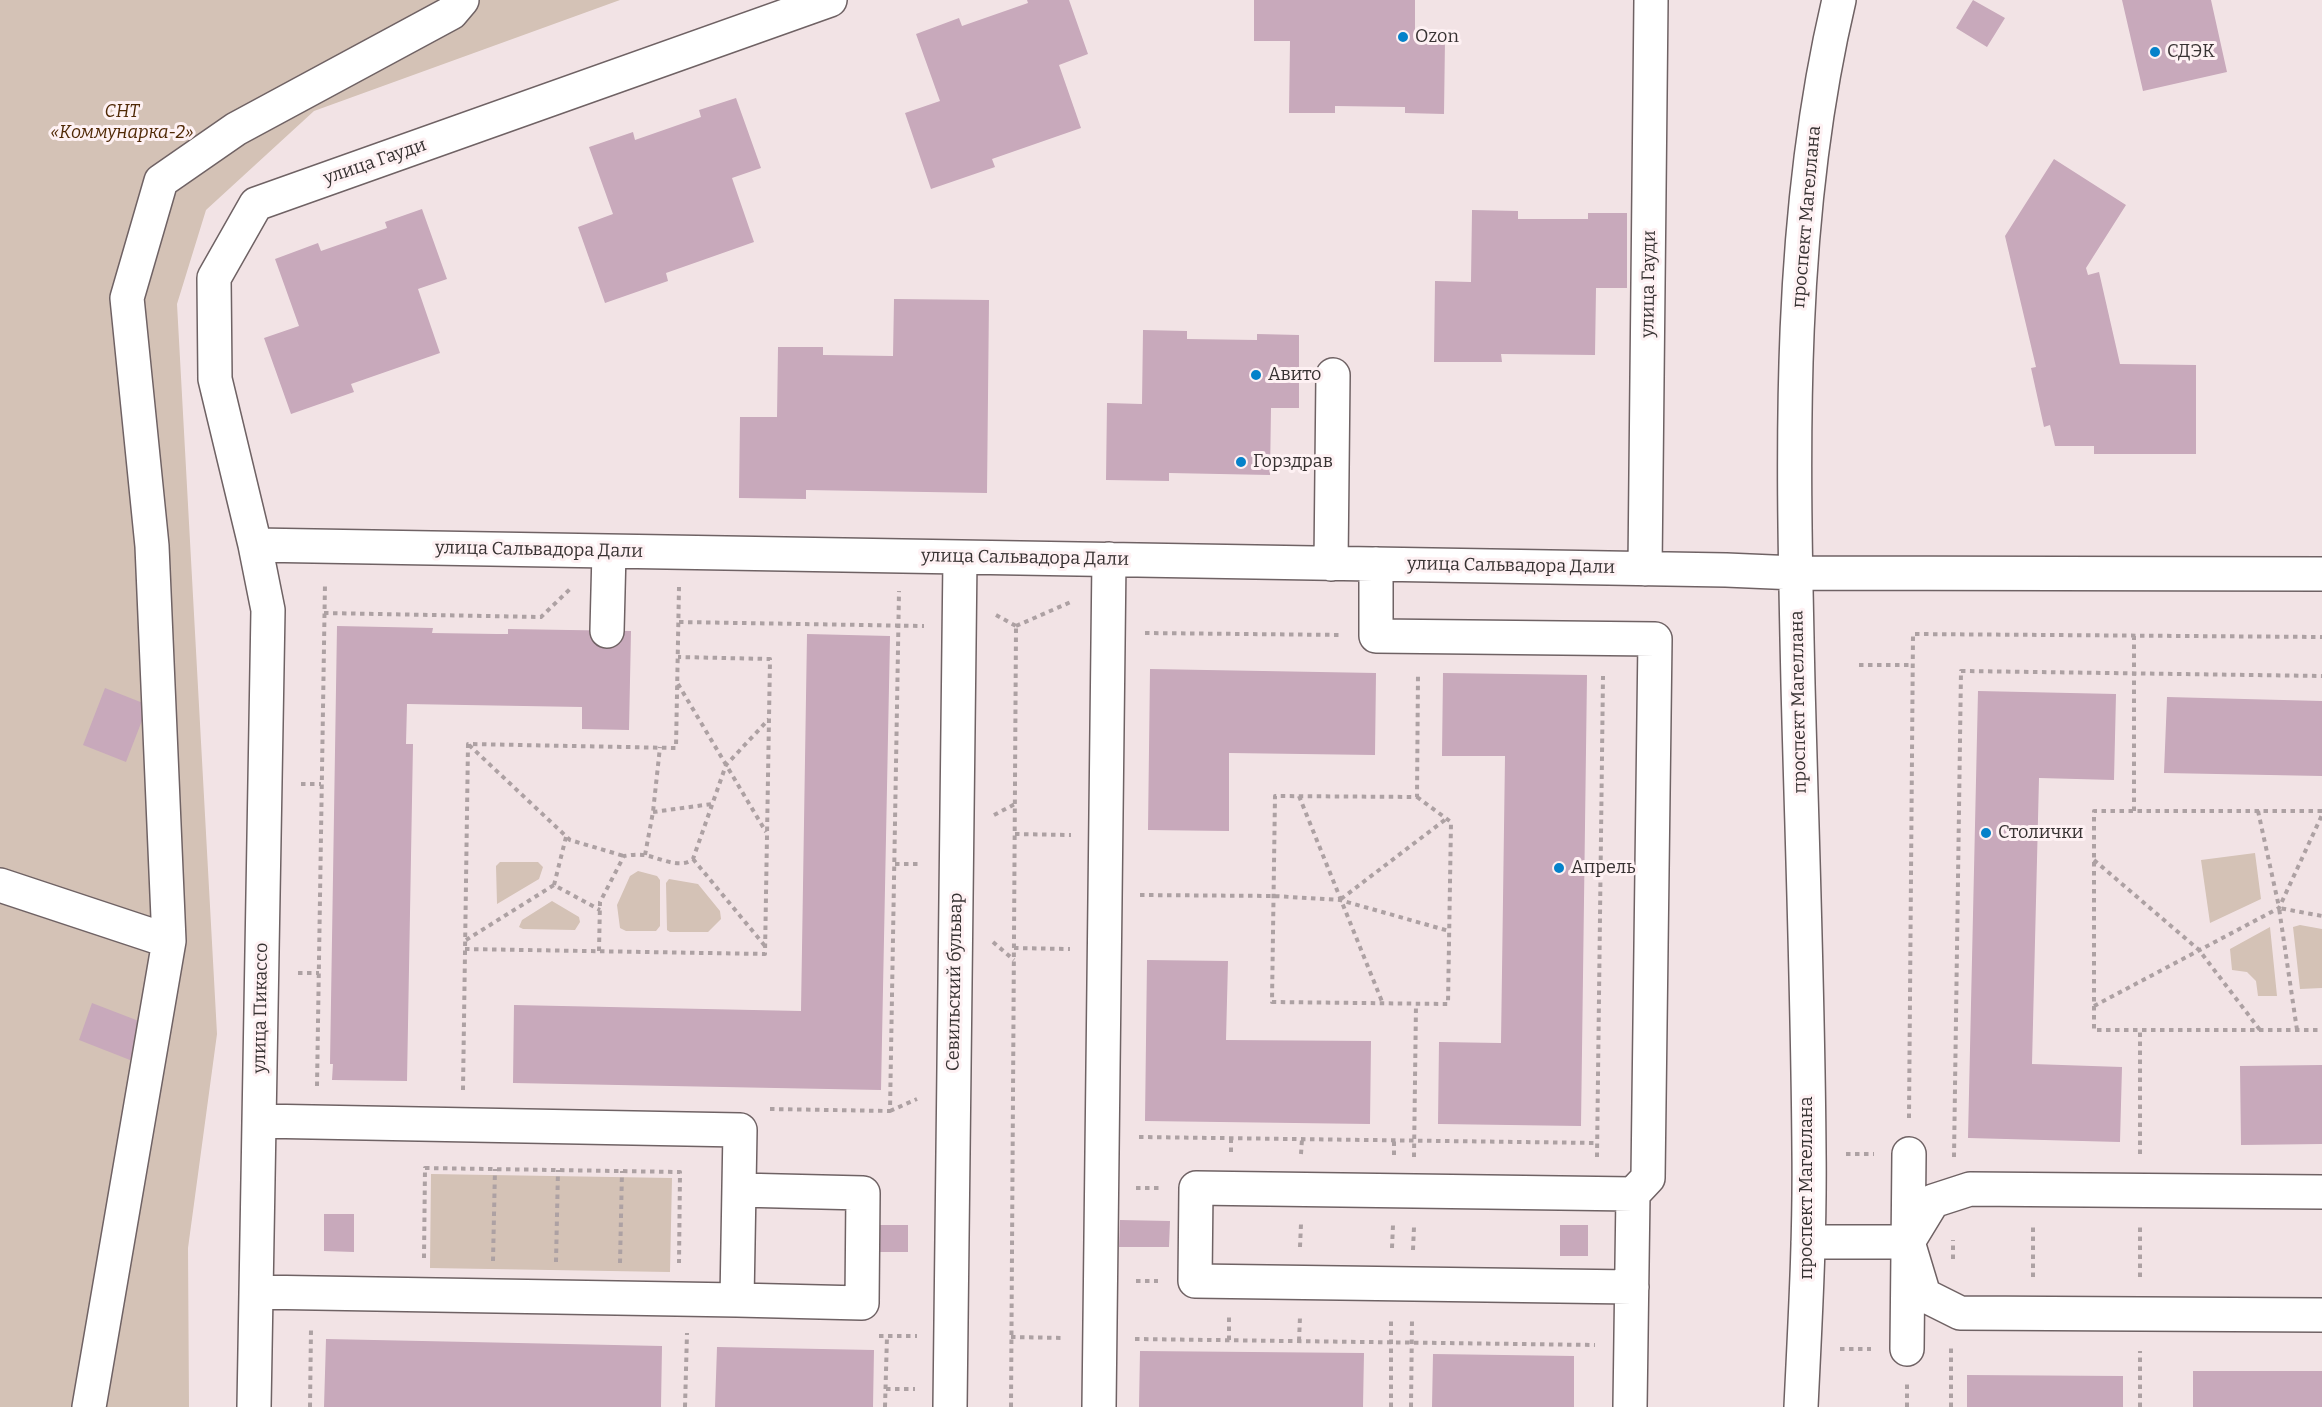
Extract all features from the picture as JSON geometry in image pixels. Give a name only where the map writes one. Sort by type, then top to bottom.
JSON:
[{"type":"street","points":[[90,1407],[169,941],[152,546],[127,297],[161,181],[236,129],[451,13],[462,0]]},
{"type":"street","name":"улица Гауди","points":[[268,610],[215,379],[214,278],[256,204],[830,0]]},
{"type":"street","name":"улица Гауди","points":[[1645,569],[1651,0]]},
{"type":"street","name":"проспект Магеллана","points":[[1801,1407],[1809,1154],[1796,573],[1795,376],[1802,229],[1814,122],[1825,56],[1839,0]]},
{"type":"street","points":[[1331,564],[1333,375]]},
{"type":"street","name":"улица Сальвадора Дали","points":[[255,546],[960,558],[1109,572],[1376,564],[1796,573],[2322,574]]},
{"type":"street","points":[[607,631],[609,552]]},
{"type":"street","name":"Севильский бульвар","points":[[950,1407],[960,558]]},
{"type":"street","points":[[1376,564],[1376,636],[1655,639],[1648,1178],[1633,1194],[1630,1407]]},
{"type":"street","points":[[1099,1407],[1109,572]]},
{"type":"street","name":"улица Пикассо","points":[[254,1407],[268,610]]},
{"type":"street","points":[[0,885],[169,941]]},
{"type":"street","points":[[259,1121],[740,1130],[737,1300]]},
{"type":"street","points":[[1907,1349],[1909,1154]]},
{"type":"street","points":[[1632,1287],[1195,1281],[1196,1188],[1633,1194]]},
{"type":"street","points":[[2322,1192],[1970,1189],[1933,1201],[1908,1242],[1924,1295],[1960,1313],[2322,1316]]},
{"type":"street","points":[[256,1292],[861,1303],[863,1192],[739,1190]]},
{"type":"street","points":[[1808,1242],[1908,1242]]},
{"type":"path","points":[[316,1122],[326,547]]},
{"type":"path","points":[[1011,1407],[1016,626],[1109,572]]},
{"type":"path","points":[[468,744],[676,748],[680,577]]},
{"type":"path","points":[[763,1109],[890,1111],[900,581]]},
{"type":"path","points":[[324,614],[541,617],[576,584]]},
{"type":"path","points":[[679,622],[959,626]]},
{"type":"path","points":[[1108,633],[1376,636]]},
{"type":"path","points":[[1809,1154],[1909,1154],[1912,634],[2322,637]]},
{"type":"path","points":[[1417,797],[1419,636]]},
{"type":"path","points":[[2134,636],[2134,811]]},
{"type":"path","points":[[1597,1194],[1603,639]]},
{"type":"path","points":[[465,949],[765,954],[770,659],[678,657]]},
{"type":"path","points":[[1859,665],[1912,665]]},
{"type":"path","points":[[1951,1407],[1961,671],[2322,676]]},
{"type":"path","points":[[678,683],[767,834]]},
{"type":"path","points":[[468,744],[570,840],[624,856],[645,855],[688,863],[693,859],[726,765],[769,719]]},
{"type":"path","points":[[463,1092],[468,744]]},
{"type":"path","points":[[645,855],[660,747]]},
{"type":"path","points":[[1275,796],[1417,797],[1451,822],[1448,1005],[1272,1002],[1275,796]]},
{"type":"path","points":[[1299,796],[1383,1004]]},
{"type":"path","points":[[652,812],[712,804]]},
{"type":"path","points":[[2094,1006],[2279,908],[2322,813],[2094,811],[2094,860],[2094,1006],[2094,1030],[2322,1030]]},
{"type":"path","points":[[2258,811],[2279,908],[2297,1030]]},
{"type":"path","points":[[1340,900],[1446,819]]},
{"type":"path","points":[[1015,834],[1106,836]]},
{"type":"path","points":[[466,940],[554,885],[566,836]]},
{"type":"path","points":[[599,951],[600,902],[624,856]]},
{"type":"path","points":[[693,859],[765,946]]},
{"type":"path","points":[[2094,860],[2199,950],[2260,1030]]},
{"type":"path","points":[[554,885],[600,909]]},
{"type":"path","points":[[1105,894],[1274,896],[1340,900],[1449,931]]},
{"type":"path","points":[[2279,908],[2322,916]]},
{"type":"path","points":[[1014,948],[1104,950]]},
{"type":"path","points":[[1102,1136],[1598,1143]]},
{"type":"path","points":[[1299,1341],[1302,1139]]},
{"type":"path","points":[[424,1295],[425,1168],[680,1172],[679,1266]]},
{"type":"path","points":[[493,1263],[495,1169]]},
{"type":"path","points":[[556,1264],[558,1170]]},
{"type":"path","points":[[620,1265],[622,1171]]},
{"type":"path","points":[[1101,1187],[1196,1188]]},
{"type":"path","points":[[2033,1190],[2033,1313]]},
{"type":"path","points":[[1100,1280],[1195,1281]]},
{"type":"path","points":[[1594,1355],[1595,1286]]},
{"type":"path","points":[[310,1407],[312,1293]]},
{"type":"path","points":[[685,1407],[687,1300]]},
{"type":"path","points":[[885,1407],[887,1336]]},
{"type":"path","points":[[1011,1337],[1595,1345]]},
{"type":"path","points":[[1804,1349],[1907,1349]]},
{"type":"green space","name":"СНТ «Коммунарка-2»","points":[[0,0],[620,0],[314,111],[206,210],[177,304],[217,1034],[188,1248],[189,1407],[0,1407]]},
{"type":"green space","points":[[2255,853],[2261,899],[2210,923],[2201,860]]},
{"type":"green space","points":[[500,862],[538,862],[543,867],[539,879],[497,904],[496,866]]},
{"type":"green space","points":[[638,871],[657,876],[660,880],[660,926],[656,931],[626,931],[620,928],[617,905],[630,876]]},
{"type":"green space","points":[[669,879],[698,884],[720,911],[721,919],[708,932],[670,932],[667,930],[666,883]]},
{"type":"green space","points":[[552,901],[579,917],[580,922],[575,930],[519,927],[522,920]]},
{"type":"green space","points":[[2300,925],[2322,929],[2322,988],[2300,989],[2293,927]]},
{"type":"green space","points":[[2270,927],[2277,996],[2258,996],[2256,981],[2247,972],[2232,970],[2230,949]]},
{"type":"green space","points":[[431,1174],[672,1178],[670,1272],[430,1268]]},
{"type":"building","points":[[1027,0],[1069,0],[1088,54],[1059,65],[1081,128],[992,159],[995,167],[931,189],[905,113],[940,101],[916,34],[959,18],[962,26],[1028,3]]},
{"type":"building","points":[[1254,0],[1415,0],[1415,39],[1445,39],[1444,114],[1405,113],[1405,107],[1335,106],[1335,113],[1289,113],[1290,41],[1254,41]]},
{"type":"building","points":[[1973,0],[2005,18],[1987,47],[1956,28]]},
{"type":"building","points":[[2122,0],[2211,0],[2227,72],[2143,91]]},
{"type":"building","points":[[736,98],[761,168],[732,178],[754,242],[666,273],[668,281],[605,303],[578,227],[613,214],[589,147],[633,132],[635,140],[701,117],[699,110]]},
{"type":"building","points":[[2054,159],[2126,205],[2086,268],[2088,275],[2099,272],[2120,364],[2196,365],[2196,454],[2094,454],[2094,446],[2055,446],[2050,425],[2044,427],[2031,368],[2036,367],[2005,236]]},
{"type":"building","points":[[422,209],[447,279],[418,289],[440,353],[351,384],[354,392],[291,414],[264,338],[299,326],[275,259],[318,243],[321,251],[387,228],[385,222]]},
{"type":"building","points":[[1472,210],[1518,211],[1518,219],[1588,219],[1588,213],[1627,213],[1627,288],[1596,288],[1595,355],[1501,354],[1502,362],[1434,362],[1435,281],[1471,282]]},
{"type":"building","points":[[894,299],[989,300],[987,493],[806,490],[806,499],[739,498],[740,417],[777,417],[778,347],[823,347],[823,355],[893,356]]},
{"type":"building","points":[[1143,330],[1187,331],[1187,339],[1257,340],[1257,334],[1299,335],[1299,408],[1271,408],[1270,475],[1169,473],[1169,481],[1106,480],[1107,403],[1142,404]]},
{"type":"building","points":[[337,626],[433,628],[432,633],[508,634],[508,629],[631,631],[629,730],[582,729],[582,707],[407,704],[406,744],[413,744],[407,1081],[332,1080],[333,1064],[330,1064]]},
{"type":"building","points":[[807,634],[890,636],[881,1090],[513,1083],[514,1005],[801,1011]]},
{"type":"building","points":[[1150,669],[1376,673],[1375,755],[1229,753],[1229,831],[1148,830]]},
{"type":"building","points":[[1443,673],[1587,675],[1581,1126],[1438,1124],[1439,1042],[1501,1043],[1505,756],[1442,756]]},
{"type":"building","points":[[105,688],[148,705],[126,762],[83,745]]},
{"type":"building","points":[[1978,691],[2116,694],[2114,780],[2039,778],[2032,1064],[2122,1067],[2120,1142],[1968,1138]]},
{"type":"building","points":[[2167,697],[2322,701],[2322,776],[2164,773]]},
{"type":"building","points":[[1147,960],[1228,961],[1226,1040],[1371,1041],[1370,1124],[1145,1121]]},
{"type":"building","points":[[92,1003],[144,1023],[130,1060],[79,1040]]},
{"type":"building","points":[[2322,1065],[2322,1144],[2241,1145],[2240,1066]]},
{"type":"building","points":[[324,1214],[354,1214],[354,1252],[324,1251]]},
{"type":"building","points":[[1120,1220],[1170,1221],[1169,1247],[1119,1247]]},
{"type":"building","points":[[875,1225],[908,1225],[908,1252],[875,1252]]},
{"type":"building","points":[[1560,1225],[1588,1225],[1588,1256],[1560,1256]]},
{"type":"building","points":[[326,1339],[662,1346],[661,1407],[324,1407]]},
{"type":"building","points":[[717,1347],[874,1350],[873,1407],[715,1407]]},
{"type":"building","points":[[1140,1351],[1364,1353],[1363,1407],[1139,1407]]},
{"type":"building","points":[[1433,1354],[1574,1356],[1574,1407],[1432,1407]]},
{"type":"building","points":[[2193,1371],[2322,1371],[2322,1407],[2193,1407]]},
{"type":"building","points":[[1967,1375],[2123,1376],[2123,1407],[1967,1407]]},
{"type":"place","name":"Ozon","points":[[1403,37]]},
{"type":"place","name":"СДЭК","points":[[2155,52]]},
{"type":"place","name":"Авито","points":[[1256,375]]},
{"type":"place","name":"Горздрав","points":[[1241,462]]},
{"type":"place","name":"Столички","points":[[1986,833]]},
{"type":"place","name":"Апрель","points":[[1559,868]]}]
